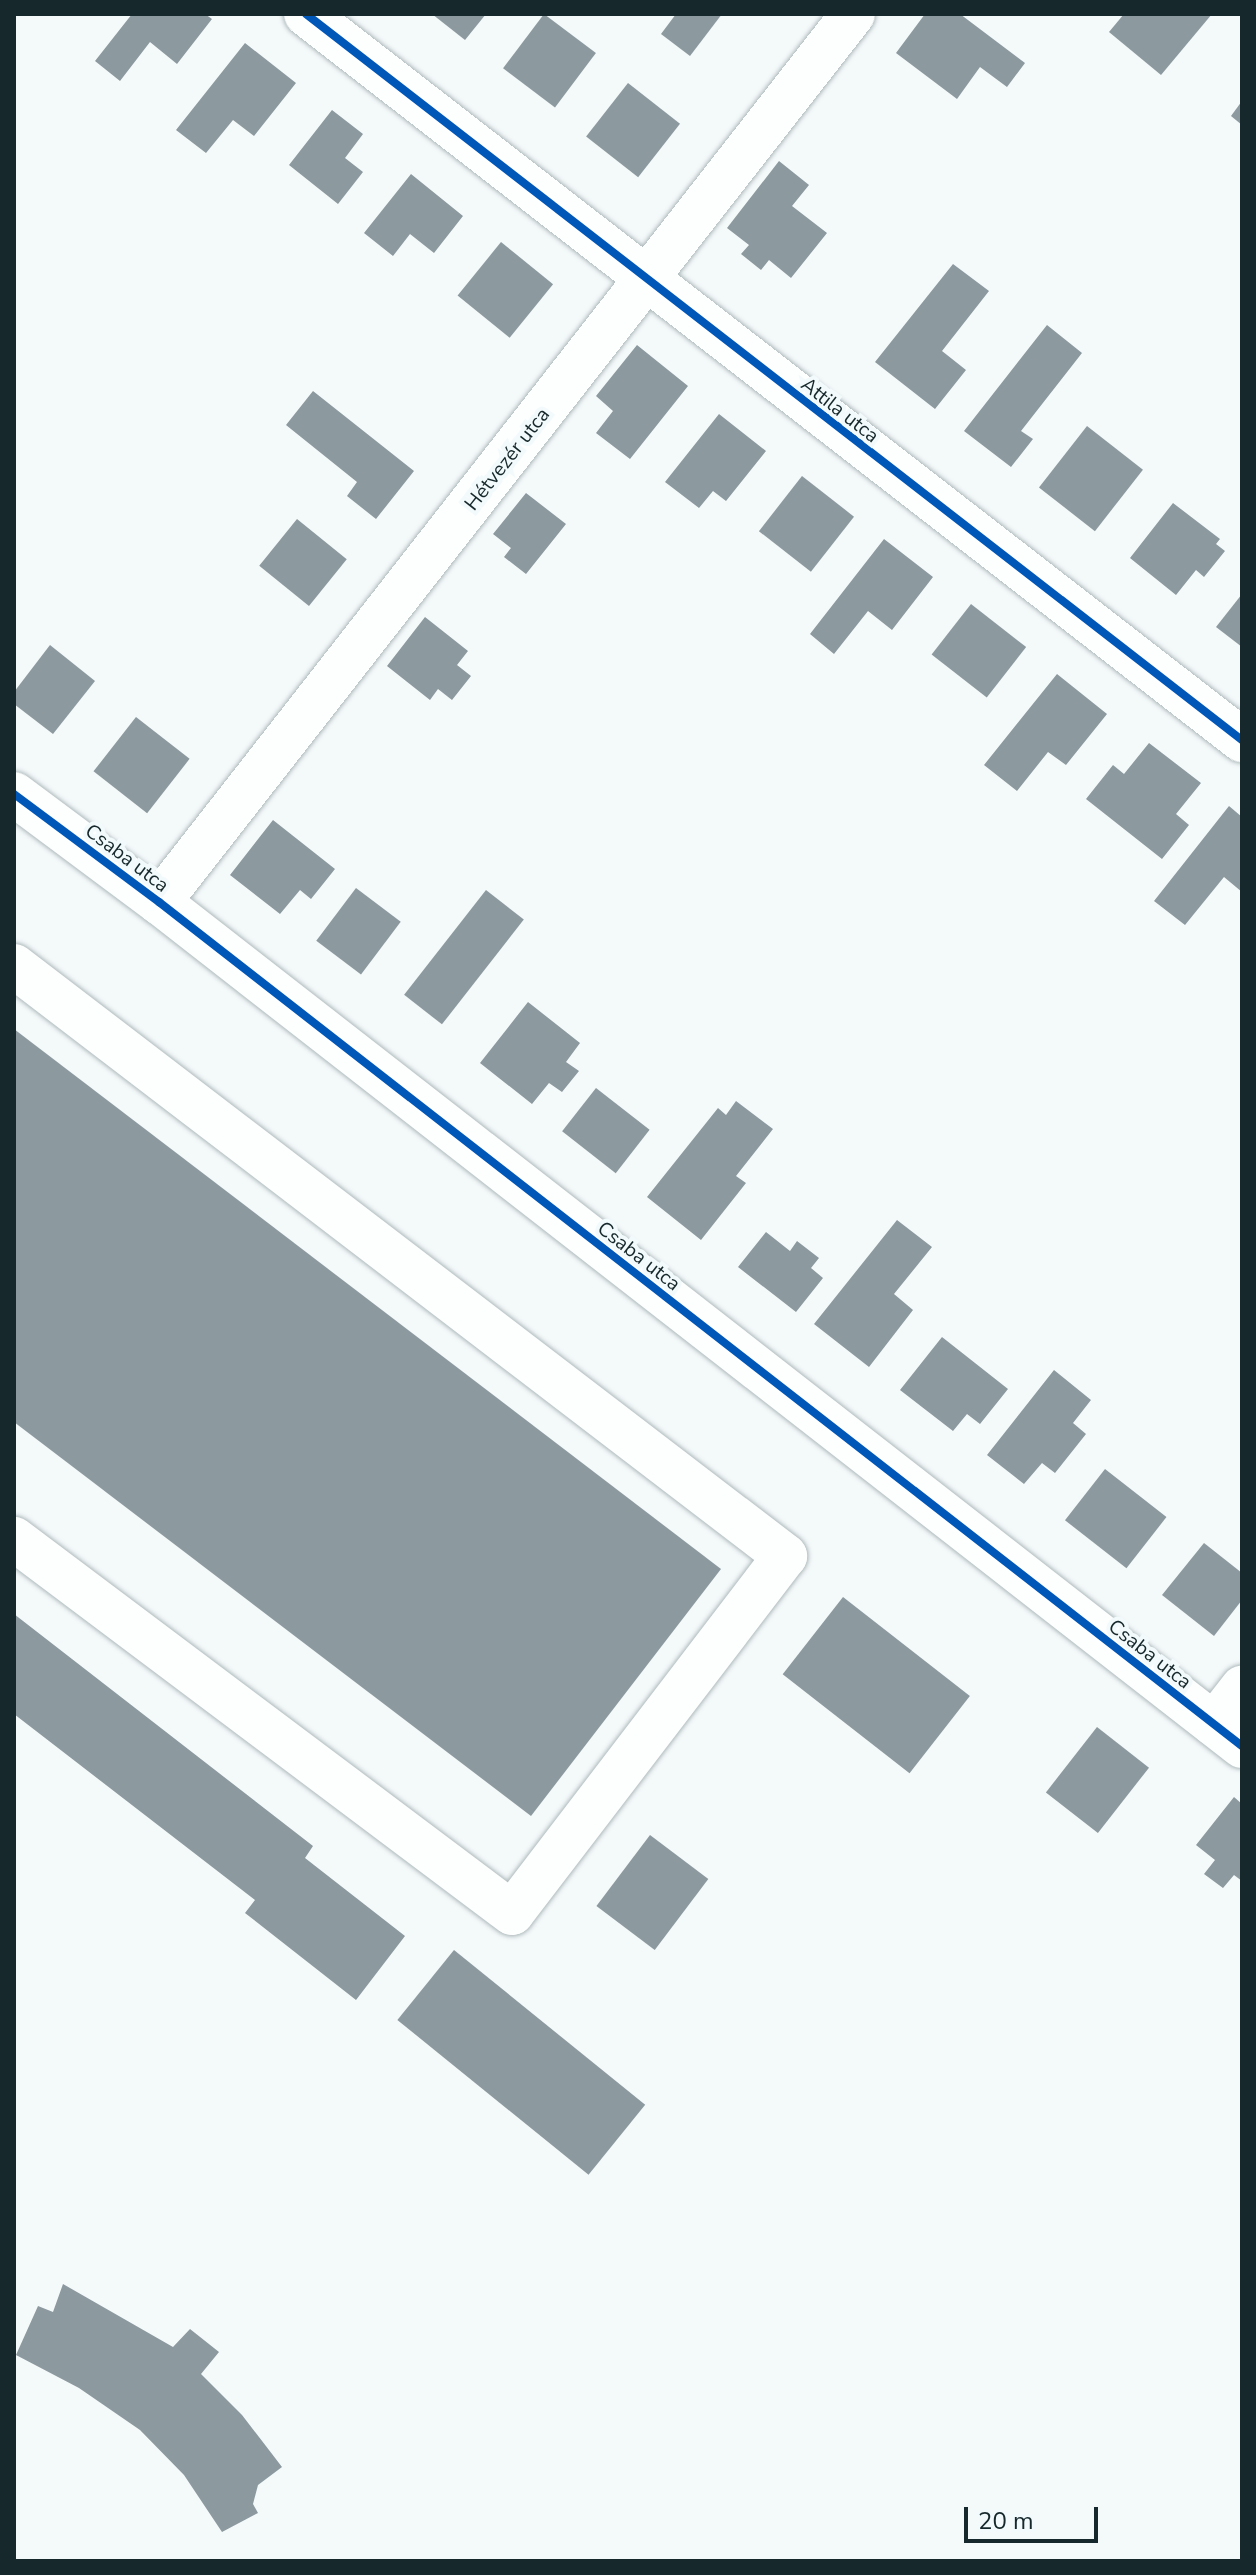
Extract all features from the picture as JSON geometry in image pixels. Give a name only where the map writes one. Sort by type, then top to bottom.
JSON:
[{"type":"street","name":"Attila utca","points":[[306,14],[1242,740]]},
{"type":"street","name":"Hétvezér utca","points":[[159,902],[853,14]]},
{"type":"street","name":"Csaba utca","points":[[14,794],[159,902],[1228,1735]]},
{"type":"street","points":[[14,966],[785,1556],[512,1913],[14,1539]]},
{"type":"street","points":[[1228,1735],[1242,1688]]},
{"type":"building","points":[[132,14],[205,14],[212,19],[177,64],[150,42],[120,81],[95,61]]},
{"type":"building","points":[[432,14],[486,14],[465,40]]},
{"type":"building","points":[[544,14],[596,53],[555,107],[503,68]]},
{"type":"building","points":[[676,14],[722,14],[690,56],[661,34]]},
{"type":"building","points":[[925,14],[960,14],[1025,63],[1007,87],[980,67],[957,99],[896,53]]},
{"type":"building","points":[[1124,14],[1212,14],[1161,75],[1109,32]]},
{"type":"building","points":[[245,43],[296,83],[254,136],[233,120],[206,153],[176,130]]},
{"type":"building","points":[[628,83],[680,124],[638,177],[586,137]]},
{"type":"building","points":[[1242,101],[1242,125],[1231,116]]},
{"type":"building","points":[[332,110],[363,134],[345,158],[363,172],[338,204],[289,165]]},
{"type":"building","points":[[779,161],[809,185],[792,206],[827,233],[791,278],[769,260],[761,270],[741,254],[749,245],[727,228]]},
{"type":"building","points":[[411,174],[463,216],[434,253],[410,234],[393,256],[364,233]]},
{"type":"building","points":[[501,242],[553,284],[510,338],[458,296]]},
{"type":"building","points":[[953,264],[989,291],[942,351],[966,370],[935,409],[875,362]]},
{"type":"building","points":[[1047,325],[1082,353],[1021,431],[1033,439],[1011,467],[964,431]]},
{"type":"building","points":[[637,345],[688,386],[630,459],[596,433],[613,411],[596,396]]},
{"type":"building","points":[[313,391],[414,471],[376,519],[347,496],[357,482],[286,425]]},
{"type":"building","points":[[719,414],[766,451],[726,501],[713,491],[699,508],[665,482]]},
{"type":"building","points":[[1087,426],[1143,470],[1095,531],[1039,487]]},
{"type":"building","points":[[802,476],[854,517],[811,572],[759,531]]},
{"type":"building","points":[[526,493],[566,524],[526,574],[504,557],[511,548],[493,534]]},
{"type":"building","points":[[1173,503],[1220,539],[1216,544],[1225,551],[1204,577],[1196,570],[1176,595],[1130,558]]},
{"type":"building","points":[[297,519],[347,559],[309,606],[259,566]]},
{"type":"building","points":[[884,539],[933,577],[892,630],[868,611],[834,654],[810,634]]},
{"type":"building","points":[[1242,594],[1242,647],[1216,627]]},
{"type":"building","points":[[971,604],[1026,647],[987,698],[932,654]]},
{"type":"building","points":[[425,617],[468,651],[457,665],[471,676],[452,700],[438,689],[430,700],[387,666]]},
{"type":"building","points":[[50,645],[95,681],[53,734],[14,704],[14,692]]},
{"type":"building","points":[[1057,674],[1107,714],[1066,765],[1048,752],[1017,791],[984,765]]},
{"type":"building","points":[[136,717],[190,759],[147,813],[94,771]]},
{"type":"building","points":[[1149,743],[1201,783],[1176,814],[1189,825],[1162,859],[1086,799],[1113,765],[1124,774]]},
{"type":"building","points":[[1229,806],[1242,817],[1242,892],[1224,877],[1185,925],[1154,901]]},
{"type":"building","points":[[273,820],[335,869],[311,899],[300,890],[280,914],[230,875]]},
{"type":"building","points":[[356,888],[401,922],[361,974],[316,941]]},
{"type":"building","points":[[486,890],[524,920],[442,1024],[404,995]]},
{"type":"building","points":[[528,1002],[580,1043],[566,1062],[579,1071],[562,1092],[549,1083],[532,1104],[480,1063]]},
{"type":"building","points":[[14,1029],[721,1569],[531,1816],[14,1422]]},
{"type":"building","points":[[596,1088],[650,1130],[616,1173],[562,1131]]},
{"type":"building","points":[[736,1101],[773,1129],[736,1176],[746,1183],[701,1240],[647,1197],[718,1108],[726,1115]]},
{"type":"building","points":[[897,1220],[932,1247],[894,1294],[913,1310],[869,1367],[814,1324]]},
{"type":"building","points":[[766,1232],[790,1251],[797,1241],[819,1258],[811,1268],[823,1278],[796,1312],[738,1267]]},
{"type":"building","points":[[942,1337],[1008,1389],[980,1424],[967,1414],[953,1431],[900,1390]]},
{"type":"building","points":[[1054,1370],[1091,1400],[1073,1423],[1086,1434],[1055,1473],[1042,1463],[1024,1484],[987,1455]]},
{"type":"building","points":[[1105,1469],[1166,1517],[1126,1568],[1065,1520]]},
{"type":"building","points":[[1204,1543],[1242,1573],[1242,1600],[1214,1636],[1162,1595]]},
{"type":"building","points":[[843,1597],[970,1696],[910,1773],[783,1674]]},
{"type":"building","points":[[14,1614],[313,1846],[305,1858],[405,1936],[356,2000],[245,1913],[255,1900],[14,1714]]},
{"type":"building","points":[[1097,1727],[1149,1768],[1098,1833],[1046,1792]]},
{"type":"building","points":[[1234,1797],[1242,1804],[1242,1881],[1234,1875],[1223,1888],[1204,1874],[1215,1860],[1196,1845]]},
{"type":"building","points":[[650,1835],[708,1879],[655,1950],[596,1906]]},
{"type":"building","points":[[454,1950],[645,2105],[589,2175],[397,2020]]},
{"type":"building","points":[[63,2284],[173,2347],[190,2329],[219,2352],[201,2374],[242,2415],[282,2467],[258,2485],[253,2504],[258,2513],[222,2532],[184,2475],[140,2430],[79,2388],[16,2355],[38,2306],[53,2312]]},
{"type":"cycle path","points":[[306,14],[1242,740]]},
{"type":"cycle path","points":[[14,794],[159,902],[1242,1746]]}]
